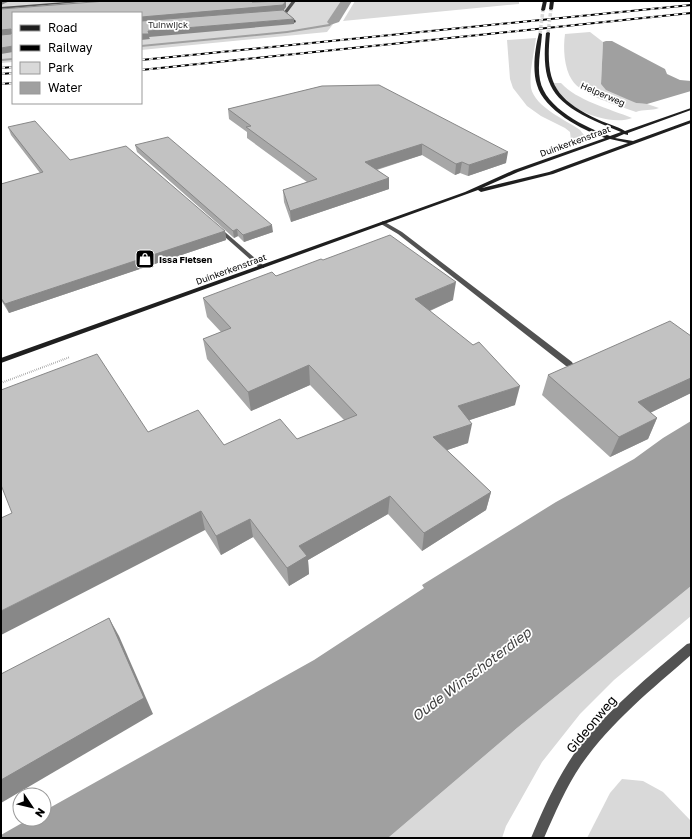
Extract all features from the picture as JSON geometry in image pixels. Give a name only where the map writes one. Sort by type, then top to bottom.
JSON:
[{"type":"main road","points":[[543,10],[545,1]]},
{"type":"main road","points":[[551,9],[552,1]]},
{"type":"main road","points":[[540,34],[537,76],[539,87],[547,101],[558,111],[580,124],[610,138],[632,143]]},
{"type":"main road","points":[[548,34],[546,51],[552,88],[561,100],[577,110],[624,132],[632,143]]},
{"type":"main road","name":"Duinkerkenstraat","points":[[1,361],[467,193],[516,171],[691,109]]},
{"type":"main road","name":"Duinkerkenstraat","points":[[467,193],[512,184],[551,173],[691,121]]},
{"type":"street","points":[[23,6],[34,1]]},
{"type":"street","points":[[1,8],[90,1]]},
{"type":"street","points":[[278,13],[286,12],[294,1]]},
{"type":"street","points":[[286,12],[295,22]]},
{"type":"street","points":[[383,223],[400,233],[569,364]]},
{"type":"street","points":[[215,226],[262,267]]},
{"type":"street","name":"Gideonweg","points":[[537,838],[556,796],[583,752],[628,703],[691,648]]},
{"type":"green space","name":"Tuinwijck","points":[[1,1],[351,1],[327,32],[142,50],[142,12],[12,12],[12,62],[1,63]]},
{"type":"green space","points":[[355,1],[519,1],[519,4],[343,21]]},
{"type":"green space","points":[[590,32],[603,42],[601,84],[636,103],[647,104],[659,108],[636,112],[592,95],[583,90],[572,80],[567,70],[564,52],[565,34]]},
{"type":"green space","points":[[536,38],[531,76],[531,88],[534,95],[545,107],[580,130],[584,135],[571,140],[570,132],[541,116],[527,106],[513,88],[510,79],[507,40]]},
{"type":"green space","points":[[554,83],[561,83],[567,89],[584,99],[632,118],[611,120],[587,113],[565,100],[558,92]]},
{"type":"green space","points":[[691,586],[691,616],[614,680],[580,714],[542,762],[506,826],[502,838],[388,838],[517,728]]},
{"type":"green space","points":[[622,779],[643,781],[663,792],[691,821],[691,838],[587,838],[610,793]]},
{"type":"water","points":[[341,1],[352,1],[339,22],[330,25],[327,22]]},
{"type":"water","points":[[612,41],[665,69],[667,74],[680,80],[691,81],[691,91],[647,104],[636,103],[606,90],[601,84],[603,42]]},
{"type":"water","name":"Oude Winschoterdiep","points":[[691,421],[691,586],[517,728],[388,838],[1,838],[1,835],[15,827],[52,827],[52,807],[314,660],[424,588],[422,585],[556,502],[634,459],[663,438]]},
{"type":"building","points":[[106,1],[286,1],[283,5],[142,17],[142,12],[12,12],[12,30],[11,29],[1,30],[1,9]]},
{"type":"building","points":[[283,10],[294,19],[148,31],[149,34],[142,34],[142,21]]},
{"type":"building","points":[[12,33],[12,46],[1,48],[1,35]]},
{"type":"building","points":[[379,85],[508,152],[469,165],[462,162],[456,164],[422,144],[365,162],[389,178],[290,211],[283,190],[317,179],[246,127],[251,126],[228,109],[322,86]]},
{"type":"building","points":[[35,121],[70,160],[126,146],[225,231],[5,304],[1,298],[1,184],[43,172],[8,127]]},
{"type":"building","points":[[168,137],[272,225],[243,235],[237,229],[233,231],[135,145]]},
{"type":"building","points":[[390,235],[456,282],[415,299],[473,345],[479,342],[520,386],[458,406],[472,424],[433,437],[491,492],[424,533],[390,496],[299,546],[307,556],[287,568],[250,519],[216,536],[201,511],[1,611],[1,518],[12,513],[1,485],[1,390],[97,354],[148,432],[198,410],[224,445],[280,419],[297,439],[357,415],[309,365],[248,392],[203,339],[231,328],[203,298],[272,272],[276,276]]},
{"type":"building","points":[[670,321],[691,336],[691,378],[638,402],[657,418],[619,437],[548,375]]},
{"type":"building","points":[[109,618],[144,698],[1,780],[1,674]]},
{"type":"waterway","points":[[142,46],[287,32],[330,25],[347,1]]},
{"type":"waterway","points":[[1,60],[12,59]]},
{"type":"tunnel","points":[[548,33],[551,9]]},
{"type":"tunnel","points":[[540,34],[543,10]]},
{"type":"railway","points":[[142,60],[691,5]]},
{"type":"railway","points":[[142,70],[691,13]]},
{"type":"railway","points":[[1,68],[12,67]]},
{"type":"railway","points":[[1,74],[12,73]]},
{"type":"railway","points":[[1,84],[12,83]]},
{"type":"place","name":"Issa Fietsen","points":[[145,259]]}]
